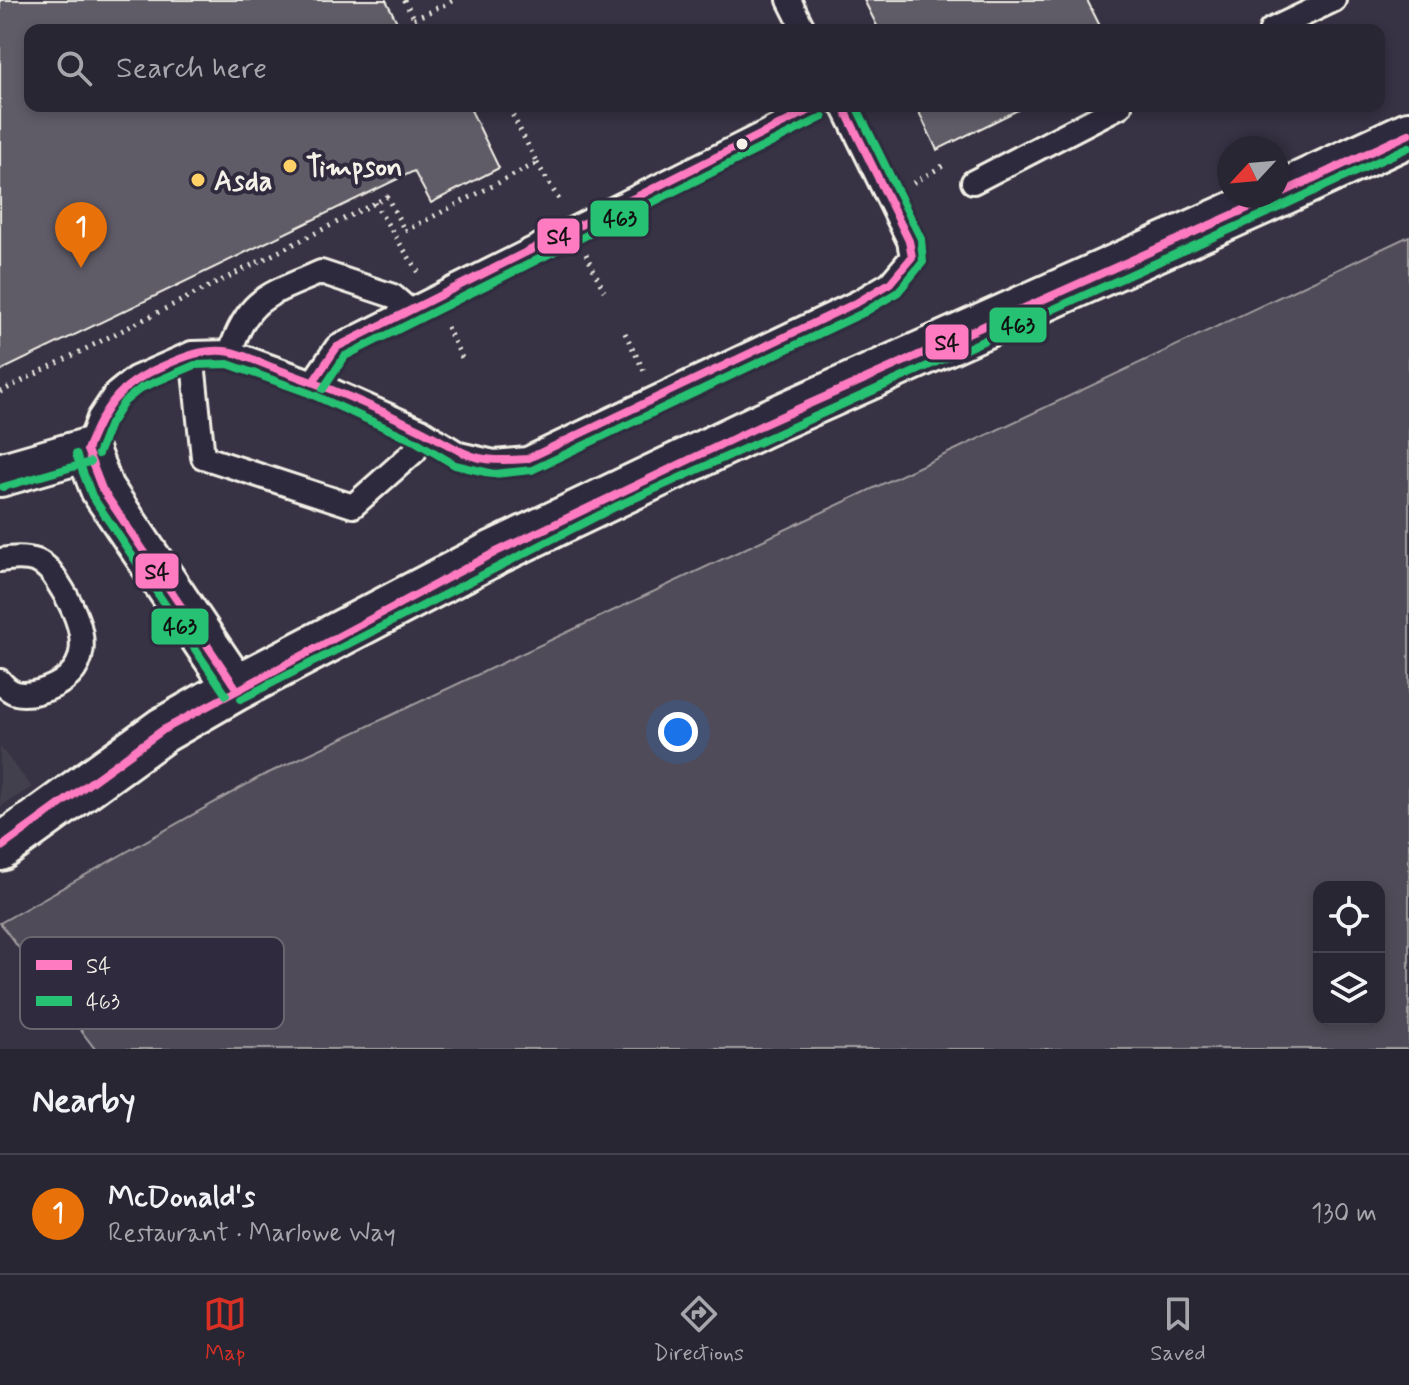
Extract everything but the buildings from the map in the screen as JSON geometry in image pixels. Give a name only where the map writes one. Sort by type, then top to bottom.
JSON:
[{"type":"main road","points":[[1289,190],[1409,134]]},
{"type":"main road","points":[[0,848],[163,730],[236,688],[610,496],[1249,208]]},
{"type":"street","points":[[0,475],[87,450],[102,489],[236,688]]},
{"type":"lane","points":[[789,0],[801,24]]},
{"type":"lane","points":[[1284,24],[1334,0]]},
{"type":"lane","points":[[313,382],[337,347],[806,112]]},
{"type":"lane","points":[[87,450],[99,418],[115,394],[135,378],[192,353],[230,352],[313,382],[421,430],[459,454],[494,462],[527,459],[890,283],[912,257],[909,241],[846,112]]},
{"type":"lane","points":[[973,182],[1108,112]]},
{"type":"lane","points":[[230,352],[240,322],[257,302],[321,272],[393,296],[409,310]]},
{"type":"lane","points":[[192,353],[203,457],[353,506],[415,451],[421,430]]},
{"type":"lane","points":[[0,560],[35,560],[49,569],[69,600],[82,632],[83,655],[74,673],[49,689],[24,696],[8,691],[0,681]]},
{"type":"path","points":[[404,0],[417,24]]},
{"type":"path","points":[[414,19],[454,0]]},
{"type":"path","points":[[888,197],[953,161],[973,182]]},
{"type":"path","points":[[537,163],[563,206]]},
{"type":"path","points":[[374,203],[421,275]]},
{"type":"path","points":[[584,249],[604,291]]},
{"type":"path","points":[[443,319],[463,360]]},
{"type":"path","points":[[625,333],[658,398]]},
{"type":"shaded area","points":[[1409,236],[1409,1049],[95,1049],[80,1029],[284,1029],[284,937],[20,937],[20,950],[0,923],[260,777]]},
{"type":"shaded area","points":[[0,747],[32,787],[0,807]]},
{"type":"transit line","name":"S4","points":[[313,382],[337,347],[806,112]]},
{"type":"transit line","name":"S4","points":[[87,450],[106,410],[123,390],[146,374],[186,357],[222,351],[243,356],[349,397],[469,455],[492,460],[527,459],[858,302],[890,283],[912,257],[909,241],[846,112]]},
{"type":"transit line","name":"463","points":[[98,454],[110,424],[124,402],[141,388],[195,365],[228,364],[309,393],[415,441],[455,465],[494,474],[532,470],[863,313],[898,292],[923,262],[921,239],[859,112]]},
{"type":"transit line","name":"463","points":[[323,389],[345,356],[823,117]]},
{"type":"transit line","name":"S4","points":[[1289,189],[1409,134]]},
{"type":"transit line","name":"463","points":[[1289,203],[1409,147]]},
{"type":"transit line","name":"S4","points":[[0,848],[163,730],[496,552],[762,425],[1248,208]]},
{"type":"transit line","name":"463","points":[[241,699],[615,507],[1278,208]]},
{"type":"transit line","name":"S4","points":[[87,450],[102,489],[236,688]]},
{"type":"transit line","name":"463","points":[[76,454],[92,496],[226,695]]},
{"type":"transit line","name":"463","points":[[3,487],[90,462]]},
{"type":"place","name":"Timpson","points":[[290,166]]},
{"type":"place","name":"Asda","points":[[198,180]]},
{"type":"place","name":"McDonald's","points":[[81,268]]}]
